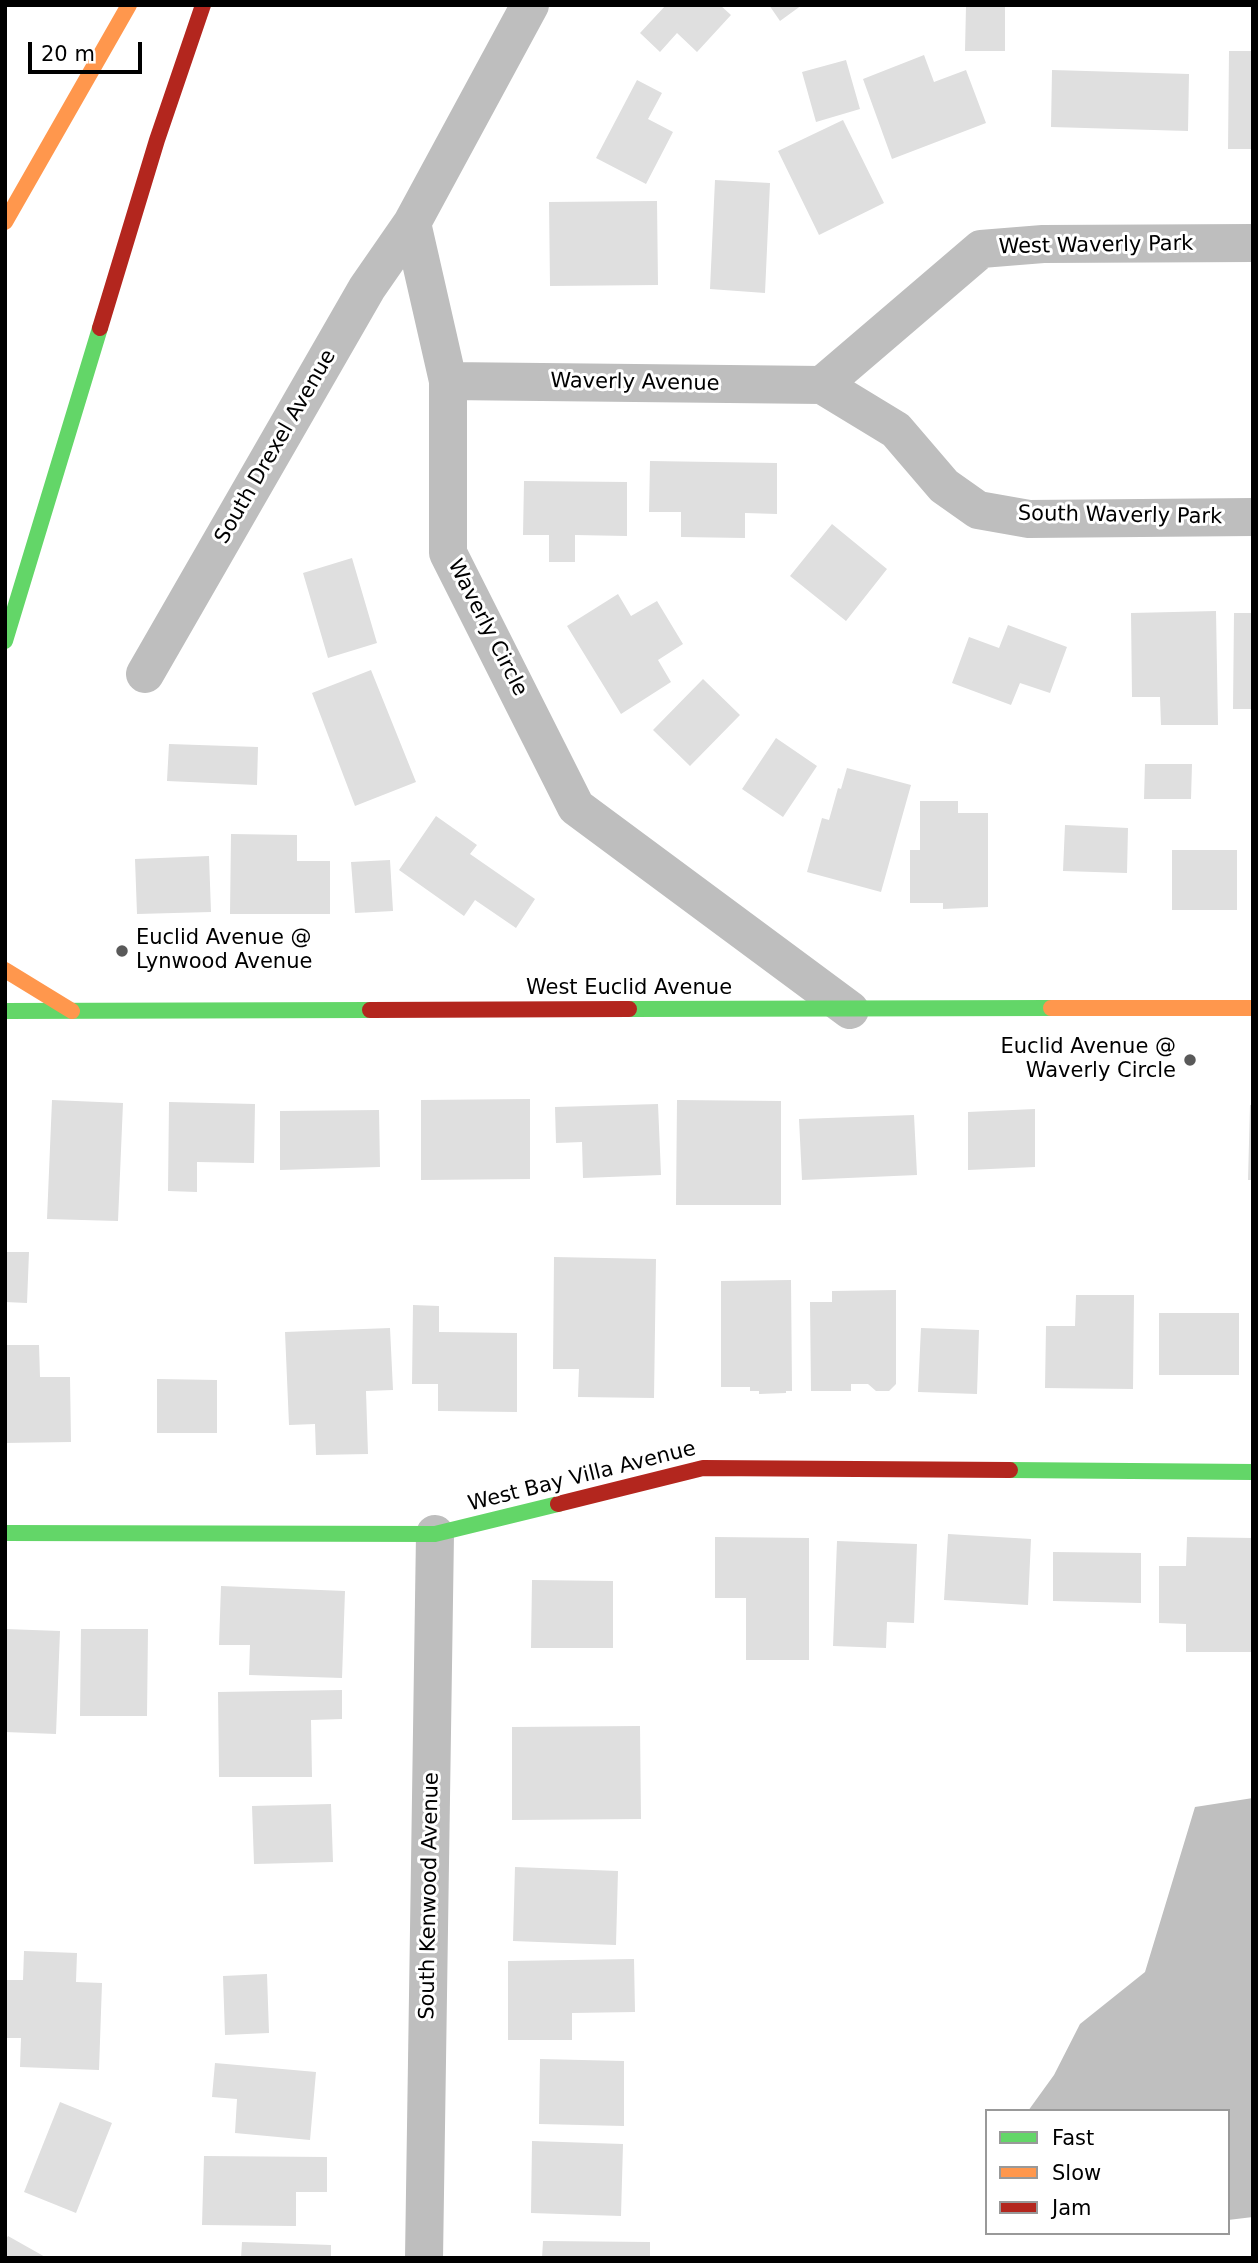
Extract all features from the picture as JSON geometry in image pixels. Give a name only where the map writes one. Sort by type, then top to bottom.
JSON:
[{"type":"main road","points":[[5,222],[129,5]]},
{"type":"main road","points":[[5,642],[157,140],[202,5]]},
{"type":"main road","points":[[5,970],[72,1011]]},
{"type":"main road","name":"West Euclid Avenue","points":[[5,1011],[1253,1008]]},
{"type":"main road","name":"West Bay Villa Avenue","points":[[5,1533],[435,1534],[704,1468],[1253,1472]]},
{"type":"street","points":[[412,223],[530,5]]},
{"type":"street","name":"Waverly Circle","points":[[412,223],[448,381],[448,553],[576,807],[850,1010]]},
{"type":"street","name":"South Drexel Avenue","points":[[145,674],[367,288],[412,223]]},
{"type":"street","name":"West Waverly Park","points":[[822,385],[981,249],[1043,244],[1253,243]]},
{"type":"street","name":"Waverly Avenue","points":[[448,381],[822,385]]},
{"type":"street","name":"South Waverly Park","points":[[822,385],[896,430],[944,486],[978,510],[1029,519],[1253,517]]},
{"type":"street","name":"South Kenwood Avenue","points":[[424,2258],[435,1534]]},
{"type":"shaded area","points":[[1253,1798],[1253,2217],[1230,2220],[1230,2109],[1029,2109],[1054,2075],[1080,2024],[1145,1972],[1195,1807]]},
{"type":"building","points":[[666,5],[720,5],[731,15],[697,52],[677,33],[660,52],[640,33]]},
{"type":"building","points":[[769,5],[802,5],[780,21]]},
{"type":"building","points":[[966,6],[1005,7],[1005,51],[965,51]]},
{"type":"building","points":[[1229,51],[1253,51],[1253,149],[1228,149]]},
{"type":"building","points":[[924,55],[934,82],[966,70],[986,123],[892,159],[863,79]]},
{"type":"building","points":[[846,60],[860,109],[816,122],[802,72]]},
{"type":"building","points":[[1052,70],[1189,74],[1188,131],[1051,127]]},
{"type":"building","points":[[637,80],[662,93],[648,119],[673,132],[646,184],[596,158]]},
{"type":"building","points":[[843,120],[884,203],[819,235],[778,151]]},
{"type":"building","points":[[715,180],[770,183],[765,293],[710,289]]},
{"type":"building","points":[[657,201],[658,285],[550,286],[549,202]]},
{"type":"building","points":[[650,461],[777,463],[777,514],[745,513],[745,538],[681,537],[681,512],[649,512]]},
{"type":"building","points":[[524,481],[627,482],[627,536],[575,535],[575,562],[549,562],[549,535],[523,535]]},
{"type":"building","points":[[832,524],[887,569],[846,621],[790,576]]},
{"type":"building","points":[[352,558],[377,643],[328,658],[303,573]]},
{"type":"building","points":[[618,594],[631,616],[657,601],[683,644],[658,660],[671,682],[621,714],[567,626]]},
{"type":"building","points":[[1216,611],[1218,725],[1161,725],[1160,697],[1132,697],[1131,613]]},
{"type":"building","points":[[1234,613],[1253,613],[1253,709],[1233,709]]},
{"type":"building","points":[[1008,625],[1067,647],[1050,693],[1020,683],[1011,705],[952,683],[969,637],[999,648]]},
{"type":"building","points":[[371,670],[416,782],[355,806],[312,693]]},
{"type":"building","points":[[703,679],[740,715],[690,766],[653,730]]},
{"type":"building","points":[[776,738],[817,766],[783,817],[742,789]]},
{"type":"building","points":[[169,744],[258,747],[257,785],[167,781]]},
{"type":"building","points":[[1145,764],[1192,764],[1191,799],[1144,799]]},
{"type":"building","points":[[847,768],[911,785],[881,892],[807,872],[822,818],[829,820]]},
{"type":"building","points":[[920,801],[958,801],[958,813],[988,813],[988,907],[943,909],[943,903],[910,903],[910,850],[920,850]]},
{"type":"building","points":[[436,816],[477,845],[470,854],[535,899],[516,928],[475,900],[464,916],[399,870]]},
{"type":"building","points":[[1065,825],[1128,828],[1127,873],[1063,871]]},
{"type":"building","points":[[231,834],[297,835],[297,861],[330,861],[330,914],[230,914]]},
{"type":"building","points":[[1172,850],[1237,850],[1237,910],[1172,910]]},
{"type":"building","points":[[209,856],[211,912],[137,914],[135,859]]},
{"type":"building","points":[[390,860],[393,911],[355,913],[351,862]]},
{"type":"building","points":[[530,1099],[530,1179],[421,1180],[421,1100]]},
{"type":"building","points":[[52,1100],[123,1103],[118,1221],[47,1219]]},
{"type":"building","points":[[677,1100],[781,1101],[781,1205],[676,1205]]},
{"type":"building","points":[[169,1102],[255,1104],[254,1163],[197,1162],[197,1192],[168,1191]]},
{"type":"building","points":[[658,1104],[661,1175],[583,1178],[582,1142],[556,1143],[555,1107]]},
{"type":"building","points":[[1250,1105],[1253,1105],[1253,1180],[1248,1180]]},
{"type":"building","points":[[1035,1109],[1035,1167],[968,1170],[968,1112]]},
{"type":"building","points":[[379,1110],[380,1167],[280,1170],[280,1111]]},
{"type":"building","points":[[914,1115],[917,1175],[802,1180],[799,1119]]},
{"type":"building","points":[[5,1252],[29,1252],[27,1303],[5,1302]]},
{"type":"building","points":[[554,1257],[656,1259],[654,1398],[578,1397],[579,1369],[553,1369]]},
{"type":"building","points":[[791,1280],[792,1391],[759,1394],[759,1391],[750,1391],[750,1387],[721,1387],[721,1281]]},
{"type":"building","points":[[896,1290],[896,1384],[889,1391],[876,1391],[868,1384],[851,1384],[851,1391],[811,1391],[810,1302],[832,1302],[832,1291]]},
{"type":"building","points":[[1076,1295],[1134,1295],[1133,1389],[1045,1388],[1046,1326],[1075,1326]]},
{"type":"building","points":[[413,1305],[439,1306],[439,1332],[517,1333],[517,1412],[438,1411],[438,1384],[412,1384]]},
{"type":"building","points":[[1159,1313],[1239,1313],[1239,1375],[1159,1375]]},
{"type":"building","points":[[390,1328],[393,1390],[366,1391],[368,1454],[316,1455],[315,1424],[289,1425],[285,1332]]},
{"type":"building","points":[[921,1328],[979,1330],[977,1394],[918,1392]]},
{"type":"building","points":[[5,1345],[39,1345],[40,1377],[70,1377],[71,1442],[5,1443]]},
{"type":"building","points":[[157,1379],[217,1380],[217,1433],[157,1433]]},
{"type":"building","points":[[948,1534],[1031,1539],[1028,1605],[944,1600]]},
{"type":"building","points":[[715,1537],[809,1538],[809,1660],[746,1660],[746,1598],[715,1598]]},
{"type":"building","points":[[1187,1537],[1253,1538],[1253,1652],[1186,1652],[1186,1624],[1159,1623],[1159,1566],[1186,1566]]},
{"type":"building","points":[[837,1541],[917,1544],[914,1623],[887,1622],[886,1648],[833,1646]]},
{"type":"building","points":[[1053,1552],[1141,1553],[1141,1603],[1053,1601]]},
{"type":"building","points":[[532,1580],[613,1581],[613,1648],[531,1648]]},
{"type":"building","points":[[221,1586],[345,1591],[342,1678],[249,1675],[250,1645],[219,1645]]},
{"type":"building","points":[[5,1629],[60,1631],[56,1734],[5,1732]]},
{"type":"building","points":[[81,1629],[148,1629],[147,1716],[80,1716]]},
{"type":"building","points":[[342,1690],[342,1719],[311,1720],[312,1777],[219,1777],[218,1692]]},
{"type":"building","points":[[640,1726],[641,1819],[512,1820],[512,1727]]},
{"type":"building","points":[[331,1804],[333,1862],[254,1864],[252,1806]]},
{"type":"building","points":[[515,1867],[618,1871],[616,1945],[513,1941]]},
{"type":"building","points":[[24,1951],[77,1953],[76,1982],[102,1983],[99,2070],[20,2067],[21,2038],[5,2038],[5,1980],[23,1980]]},
{"type":"building","points":[[634,1959],[635,2012],[572,2013],[572,2040],[508,2040],[508,1961]]},
{"type":"building","points":[[267,1974],[269,2033],[225,2035],[223,1976]]},
{"type":"building","points":[[540,2059],[624,2061],[624,2126],[539,2124]]},
{"type":"building","points":[[215,2063],[316,2072],[310,2140],[235,2133],[237,2099],[212,2097]]},
{"type":"building","points":[[60,2102],[112,2123],[76,2213],[24,2192]]},
{"type":"building","points":[[532,2141],[623,2144],[621,2216],[531,2213]]},
{"type":"building","points":[[204,2156],[327,2157],[327,2192],[296,2192],[296,2226],[202,2225]]},
{"type":"building","points":[[8,2236],[47,2258],[5,2258],[5,2241]]},
{"type":"building","points":[[543,2241],[650,2242],[650,2258],[542,2258]]},
{"type":"building","points":[[242,2242],[331,2245],[331,2258],[241,2258]]},
{"type":"traffic: fast","points":[[5,641],[100,328]]},
{"type":"traffic: fast","points":[[629,1009],[1051,1008]]},
{"type":"traffic: fast","points":[[5,1011],[370,1010]]},
{"type":"traffic: fast","points":[[1010,1470],[1253,1472]]},
{"type":"traffic: fast","points":[[5,1533],[435,1534],[558,1504]]},
{"type":"traffic: slow","points":[[5,222],[129,5]]},
{"type":"traffic: slow","points":[[5,970],[72,1011]]},
{"type":"traffic: slow","points":[[1051,1008],[1253,1008]]},
{"type":"traffic: jam","points":[[100,328],[157,140],[203,5]]},
{"type":"traffic: jam","points":[[370,1010],[629,1009]]},
{"type":"traffic: jam","points":[[558,1504],[703,1468],[1010,1470]]},
{"type":"place","name":"Euclid Avenue @ Lynwood Avenue","points":[[122,951]]},
{"type":"place","name":"Euclid Avenue @ Waverly Circle","points":[[1190,1060]]}]
